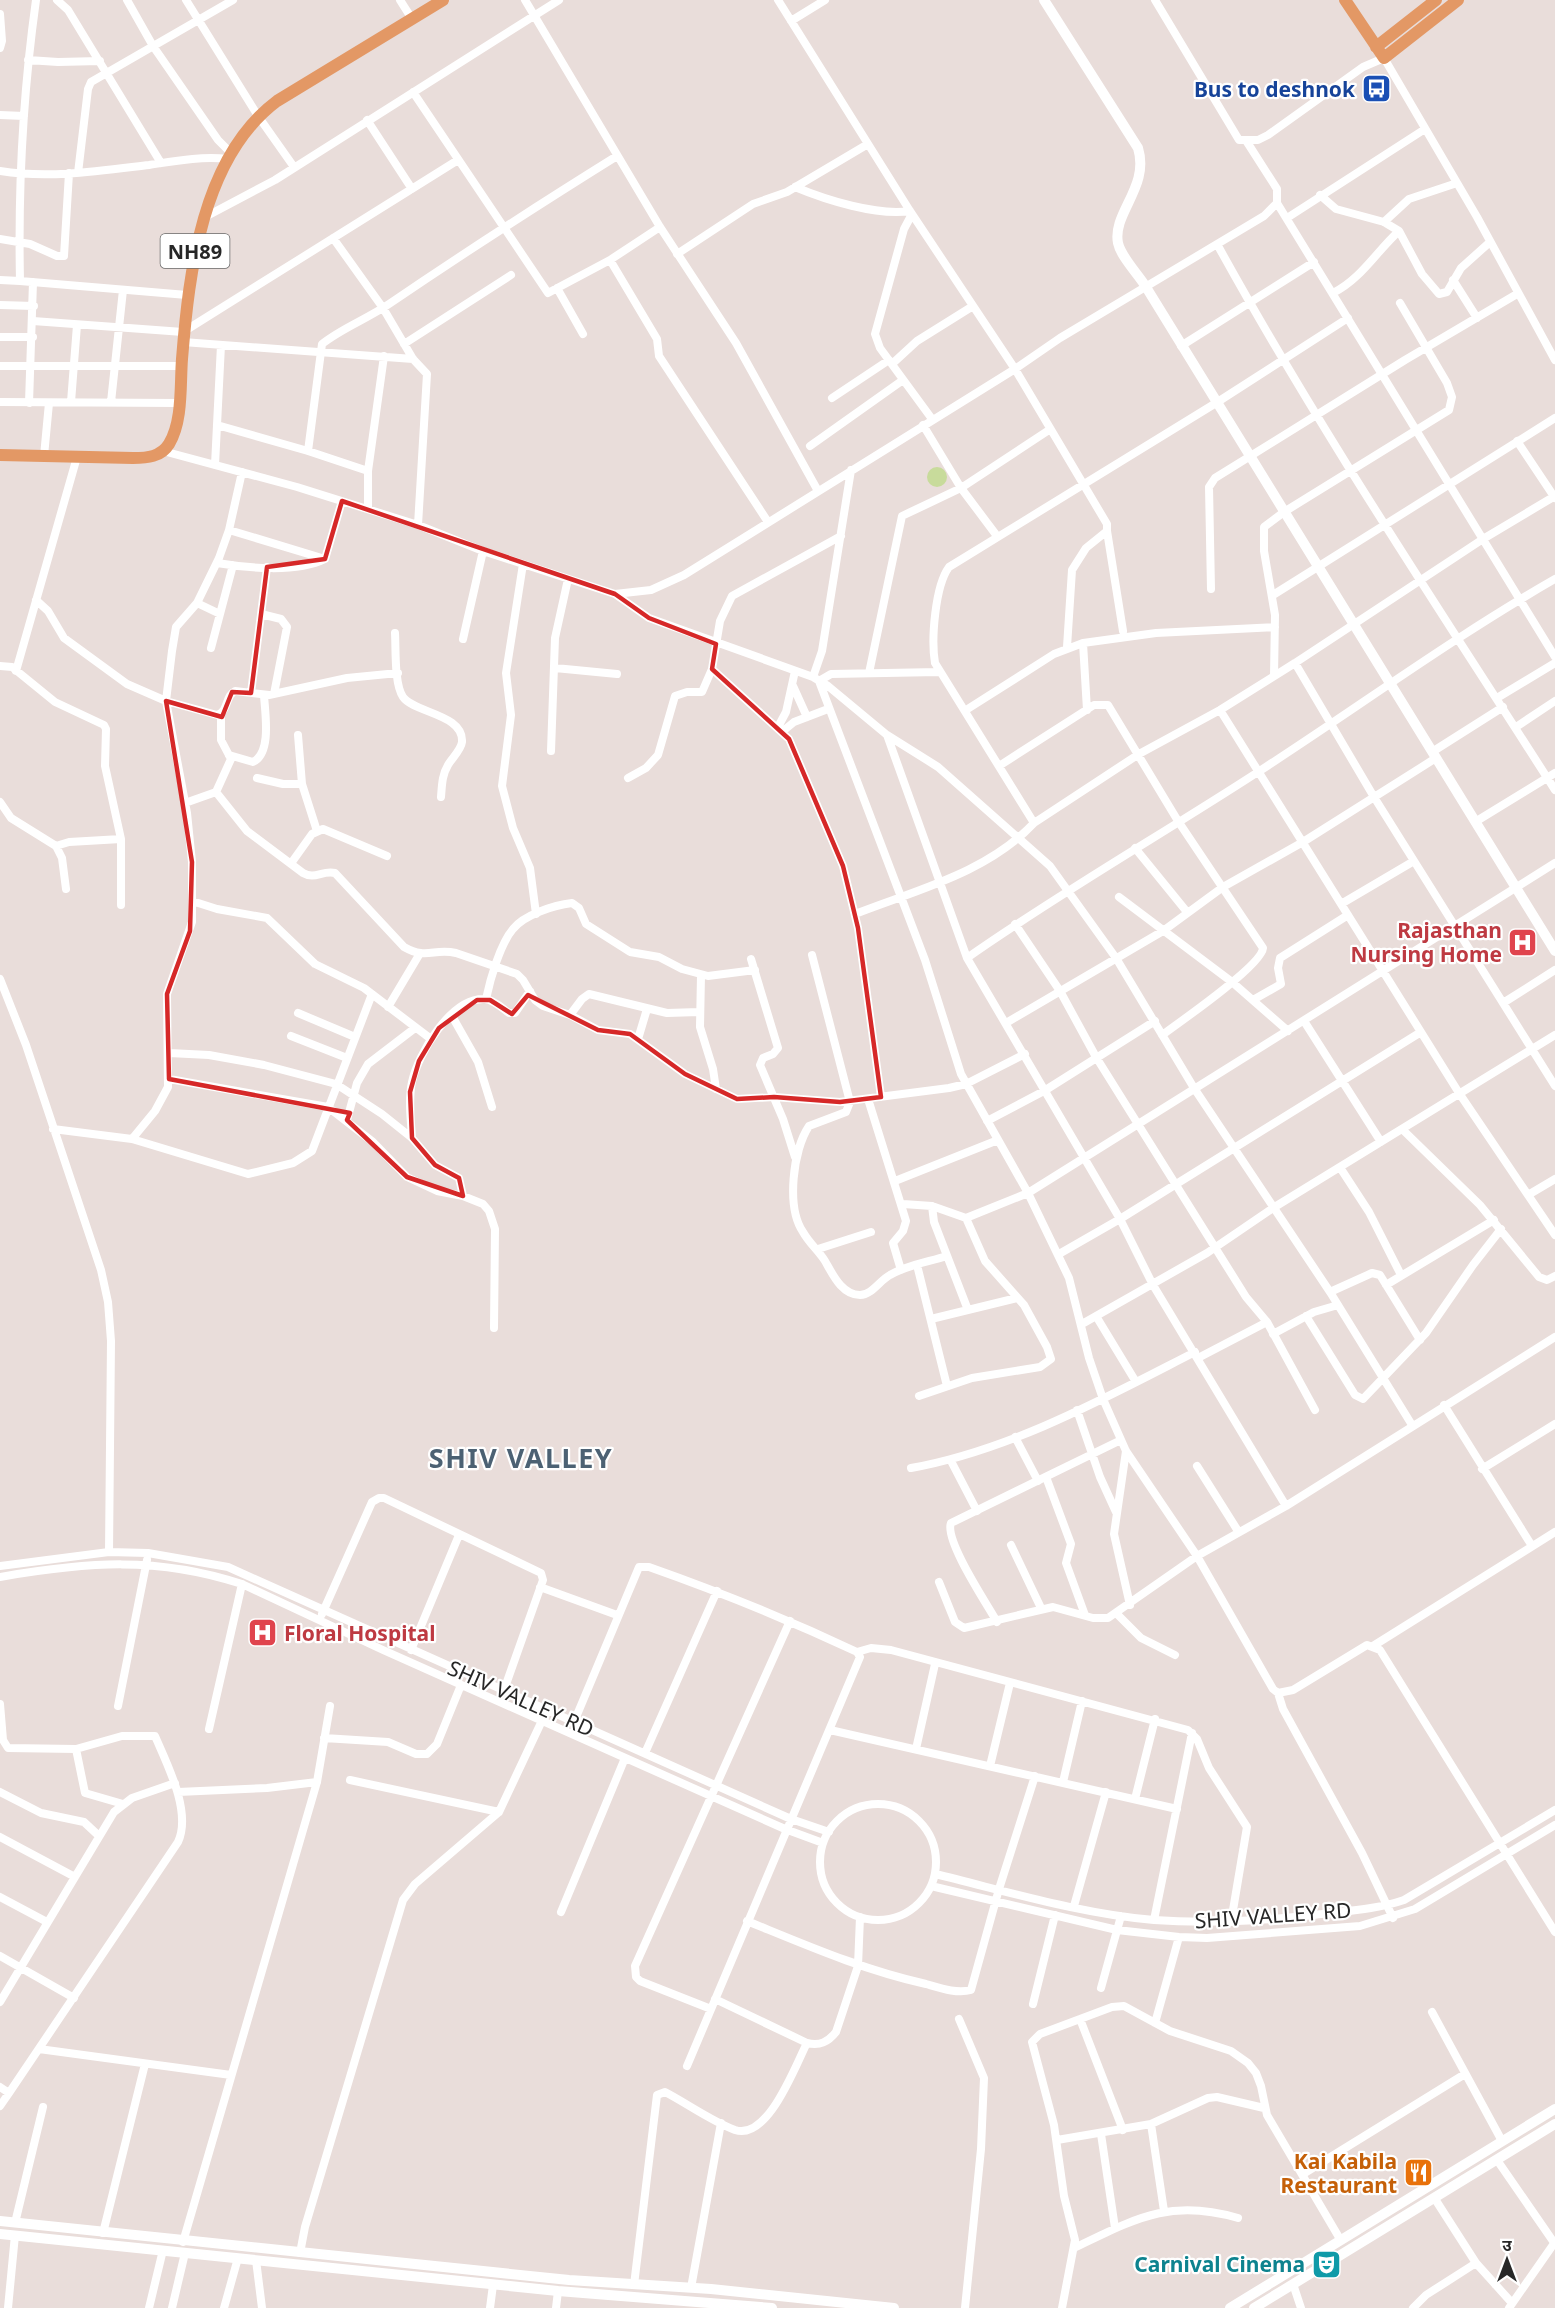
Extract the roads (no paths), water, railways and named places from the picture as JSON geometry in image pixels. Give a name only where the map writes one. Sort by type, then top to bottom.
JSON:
[{"type":"main road","name":"NH89","points":[[164,451],[172,436],[179,403],[183,337],[193,262],[205,217],[229,156],[258,116],[330,68],[443,0]]},
{"type":"main road","points":[[1345,0],[1384,58],[1458,0]]},
{"type":"main road","points":[[1376,47],[1436,0]]},
{"type":"main road","points":[[0,455],[150,458],[164,451]]},
{"type":"street","points":[[20,281],[19,174],[28,60],[36,0]]},
{"type":"street","points":[[57,0],[68,10],[161,163]]},
{"type":"street","points":[[0,171],[19,174],[74,173],[229,156],[153,46],[127,0]]},
{"type":"street","points":[[186,0],[258,116],[294,167]]},
{"type":"street","points":[[0,239],[19,242],[64,256],[74,173],[91,82],[106,71],[233,0]]},
{"type":"street","points":[[400,0],[412,19]]},
{"type":"street","points":[[525,0],[660,227],[736,343],[818,491]]},
{"type":"street","points":[[205,217],[294,167],[559,0]]},
{"type":"street","points":[[778,0],[911,213],[1015,369],[1049,430],[1107,524],[1123,631]]},
{"type":"street","points":[[792,21],[825,0]]},
{"type":"street","points":[[1044,0],[1138,148],[1142,161],[1141,175],[1117,236],[1118,246],[1146,286],[1216,403],[1555,949]]},
{"type":"street","points":[[1155,0],[1239,140],[1247,142],[1268,135],[1363,67],[1384,58],[1457,183],[1555,360]]},
{"type":"street","points":[[0,15],[3,40],[0,48]]},
{"type":"street","points":[[1363,67],[1376,47]]},
{"type":"street","points":[[28,60],[100,61]]},
{"type":"street","points":[[413,92],[548,293],[610,260],[660,227]]},
{"type":"street","points":[[0,115],[24,116]]},
{"type":"street","points":[[367,120],[412,189]]},
{"type":"street","points":[[1287,218],[1425,129]]},
{"type":"street","points":[[1247,142],[1277,189],[1277,203],[1555,657]]},
{"type":"street","points":[[677,254],[753,204],[795,187],[868,144]]},
{"type":"street","points":[[308,451],[319,352],[322,344],[333,335],[383,308],[504,226],[617,156]]},
{"type":"street","points":[[183,337],[333,238],[458,160]]},
{"type":"street","points":[[1384,222],[1409,199],[1457,183]]},
{"type":"street","points":[[795,187],[849,204],[911,213]]},
{"type":"street","points":[[1320,195],[1336,209],[1384,222],[1399,231],[1422,274],[1439,294],[1447,292],[1461,268],[1490,242]]},
{"type":"street","points":[[615,594],[651,590],[684,575],[1015,369],[1060,338],[1264,216],[1277,203]]},
{"type":"street","points":[[911,213],[874,334],[880,348],[932,419]]},
{"type":"street","points":[[1333,293],[1358,277],[1381,247],[1399,231]]},
{"type":"street","points":[[333,238],[383,308],[413,359],[427,374],[418,525]]},
{"type":"street","points":[[1217,244],[1250,305],[1351,470],[1516,727],[1551,775],[1555,790]]},
{"type":"street","points":[[610,260],[657,339],[659,356],[768,522]]},
{"type":"street","points":[[1181,346],[1250,305],[1314,262]]},
{"type":"street","points":[[404,344],[511,275]]},
{"type":"street","points":[[0,280],[188,296]]},
{"type":"street","points":[[1453,280],[1477,318]]},
{"type":"street","points":[[29,403],[33,337],[33,282]]},
{"type":"street","points":[[557,288],[583,334]]},
{"type":"street","points":[[111,402],[123,290]]},
{"type":"street","points":[[1211,589],[1209,487],[1215,478],[1382,374],[1517,294]]},
{"type":"street","points":[[1274,676],[1273,595],[1262,533],[1268,522],[1449,410],[1451,403],[1447,383],[1400,303]]},
{"type":"street","points":[[0,305],[34,306]]},
{"type":"street","points":[[832,398],[974,306]]},
{"type":"street","points":[[1034,823],[966,710],[939,672],[933,653],[944,574],[949,567],[997,536],[1216,403],[1348,318]]},
{"type":"street","points":[[33,321],[119,327],[221,345],[413,359]]},
{"type":"street","points":[[71,402],[77,325]]},
{"type":"street","points":[[0,337],[33,337]]},
{"type":"street","points":[[215,465],[221,345]]},
{"type":"street","points":[[368,508],[368,471],[384,356]]},
{"type":"street","points":[[0,366],[181,366]]},
{"type":"street","points":[[810,446],[903,380]]},
{"type":"street","points":[[0,402],[179,403]]},
{"type":"street","points":[[44,456],[49,403]]},
{"type":"street","points":[[1273,595],[1555,418]]},
{"type":"street","points":[[217,425],[368,471]]},
{"type":"street","points":[[923,425],[961,488],[997,536]]},
{"type":"street","points":[[869,673],[900,521],[906,513],[961,488],[1049,430]]},
{"type":"street","points":[[855,914],[967,871],[1020,838],[1034,823],[1139,754],[1220,710],[1354,626],[1483,539],[1555,497],[1517,441]]},
{"type":"street","points":[[164,451],[368,508],[483,551],[615,594],[649,618],[816,679],[887,735],[938,767],[1050,866],[1068,890],[1116,958],[1194,1088],[1330,1292],[1413,1425]]},
{"type":"street","points":[[16,671],[77,457]]},
{"type":"street","points":[[851,470],[842,536],[816,679],[900,897],[966,1084],[1059,1254],[1077,1301],[1089,1358],[1103,1399],[1126,1451],[1197,1556],[1268,1682],[1278,1693],[1283,1709],[1394,1918]]},
{"type":"street","points":[[132,1139],[166,1094],[169,1079],[167,994],[178,957],[190,931],[191,843],[166,701],[176,627],[196,603],[217,563],[229,530],[242,472]]},
{"type":"street","points":[[325,559],[342,501]]},
{"type":"street","points":[[229,530],[325,559]]},
{"type":"street","points":[[1067,647],[1072,570],[1086,548],[1107,531]]},
{"type":"street","points":[[628,777],[646,768],[658,755],[675,696],[687,692],[702,692],[712,669],[720,621],[732,596],[842,536]]},
{"type":"street","points":[[464,639],[483,551]]},
{"type":"street","points":[[217,563],[267,567],[308,564],[325,559]]},
{"type":"street","points":[[524,564],[506,673],[511,715],[502,780],[513,828],[530,868],[536,914]]},
{"type":"street","points":[[211,648],[232,565]]},
{"type":"street","points":[[251,693],[267,567]]},
{"type":"street","points":[[551,751],[555,638],[568,579]]},
{"type":"street","points":[[967,958],[1015,924],[1259,772],[1390,683],[1555,579]]},
{"type":"street","points":[[36,600],[48,611],[64,638],[127,684],[166,701],[221,714]]},
{"type":"street","points":[[196,603],[220,614]]},
{"type":"street","points":[[261,614],[281,619],[287,627],[274,694]]},
{"type":"street","points":[[966,710],[1067,647],[1156,633],[1275,627]]},
{"type":"street","points":[[395,633],[399,690],[408,702],[446,719],[456,727],[461,736],[462,743],[443,777],[441,797]]},
{"type":"street","points":[[1083,643],[1087,710]]},
{"type":"street","points":[[1295,663],[1374,797],[1555,1086]]},
{"type":"street","points":[[1497,698],[1555,663]]},
{"type":"street","points":[[0,666],[16,671],[55,702],[104,725],[106,729],[105,766],[121,839],[121,905]]},
{"type":"street","points":[[555,668],[617,674]]},
{"type":"street","points":[[712,669],[789,739],[835,844],[855,914],[881,1098]]},
{"type":"street","points":[[780,729],[793,686],[795,671]]},
{"type":"street","points":[[816,679],[831,674],[939,672]]},
{"type":"street","points":[[185,803],[216,792],[230,764],[229,755],[221,740],[221,714],[232,692],[274,694],[347,678],[398,673]]},
{"type":"street","points":[[793,686],[807,717]]},
{"type":"street","points":[[229,755],[253,762],[262,755],[265,736],[264,695]]},
{"type":"street","points":[[1516,727],[1555,701]]},
{"type":"street","points":[[999,766],[1087,710],[1102,703],[1108,705],[1178,821],[1263,948],[1258,959],[1232,982],[1162,1035]]},
{"type":"street","points":[[1006,1023],[1163,931],[1224,887],[1303,842],[1374,797],[1503,707]]},
{"type":"street","points":[[780,729],[828,709]]},
{"type":"street","points":[[1220,710],[1459,1093],[1555,1235]]},
{"type":"street","points":[[298,735],[302,784],[317,831]]},
{"type":"street","points":[[887,735],[967,958],[1120,1220],[1153,1285],[1286,1506]]},
{"type":"street","points":[[1475,822],[1551,775]]},
{"type":"street","points":[[257,778],[283,784],[302,784]]},
{"type":"street","points":[[216,792],[247,831],[309,876],[335,873],[395,939],[418,955],[447,951],[496,966],[521,977],[535,1000],[543,1006],[570,1015],[598,1030],[625,1032],[638,1039],[672,1066],[736,1100],[774,1097],[850,1102],[881,1098],[966,1084],[1025,1054]]},
{"type":"street","points":[[0,802],[11,818],[56,846],[62,858],[66,889]]},
{"type":"street","points":[[317,831],[331,831],[387,856]]},
{"type":"street","points":[[292,862],[317,831]]},
{"type":"street","points":[[56,846],[69,842],[121,839]]},
{"type":"street","points":[[1135,848],[1188,912]]},
{"type":"street","points":[[1341,903],[1414,861]]},
{"type":"street","points":[[903,1204],[932,1206],[966,1218],[1028,1194],[1555,863]]},
{"type":"street","points":[[1119,897],[1232,982],[1288,1031]]},
{"type":"street","points":[[192,901],[217,909],[267,918],[315,963],[372,994],[431,1039]]},
{"type":"street","points":[[486,999],[496,966],[514,928],[536,914],[566,903],[576,904],[586,924],[630,952],[659,957],[701,975],[714,976],[755,970]]},
{"type":"street","points":[[1252,1000],[1281,984],[1278,968],[1280,958],[1348,915]]},
{"type":"street","points":[[1015,924],[1060,991],[1096,1057],[1246,1297],[1267,1322],[1315,1410]]},
{"type":"street","points":[[388,1007],[418,955]]},
{"type":"street","points":[[812,955],[850,1102],[846,1112],[809,1126],[795,1158],[793,1176],[799,1224],[818,1249],[837,1281],[846,1290],[855,1294],[867,1294],[888,1276],[901,1270],[947,1256]]},
{"type":"street","points":[[752,959],[777,1042],[777,1052],[760,1061],[795,1158]]},
{"type":"street","points":[[1503,1003],[1555,970]]},
{"type":"street","points":[[701,975],[700,1027],[713,1069],[716,1089]]},
{"type":"street","points":[[0,979],[26,1045],[101,1270],[108,1302],[111,1341],[109,1552]]},
{"type":"street","points":[[412,1138],[412,1085],[431,1039],[452,1016],[472,1002],[486,999],[512,1014],[530,991]]},
{"type":"street","points":[[53,1129],[132,1139],[236,1173],[261,1173],[306,1156],[312,1151],[372,994]]},
{"type":"street","points":[[570,1015],[582,999],[589,994],[677,1014],[699,1012]]},
{"type":"street","points":[[638,1039],[647,1009]]},
{"type":"street","points":[[298,1013],[355,1038]]},
{"type":"street","points":[[452,1016],[478,1062],[492,1107]]},
{"type":"street","points":[[987,1121],[1044,1091],[1155,1021]]},
{"type":"street","points":[[1304,1021],[1381,1142]]},
{"type":"street","points":[[347,1120],[361,1075],[368,1064],[415,1028]]},
{"type":"street","points":[[1059,1254],[1120,1220],[1421,1032]]},
{"type":"street","points":[[1082,1324],[1216,1247],[1274,1208],[1555,1035]]},
{"type":"street","points":[[291,1036],[347,1058]]},
{"type":"street","points":[[169,1053],[209,1056],[264,1065],[336,1084],[354,1094],[412,1138],[435,1165],[459,1178],[463,1196]]},
{"type":"street","points":[[169,1079],[328,1107],[384,1152],[407,1177],[437,1191],[463,1196],[483,1204],[489,1211],[495,1229],[494,1328]]},
{"type":"street","points":[[868,1099],[903,1204],[906,1226],[894,1239],[892,1247],[901,1270]]},
{"type":"street","points":[[1402,1130],[1494,1220],[1542,1280],[1555,1276]]},
{"type":"street","points":[[895,1181],[998,1140]]},
{"type":"street","points":[[1341,1168],[1369,1212],[1401,1275]]},
{"type":"street","points":[[1528,1195],[1555,1179]]},
{"type":"street","points":[[932,1206],[934,1222],[968,1310]]},
{"type":"street","points":[[919,1396],[972,1378],[1040,1367],[1048,1362],[1051,1355],[1024,1305],[985,1261],[966,1218]]},
{"type":"street","points":[[1386,1285],[1494,1220]]},
{"type":"street","points":[[1306,1316],[1359,1399],[1367,1396],[1420,1340],[1502,1229]]},
{"type":"street","points":[[818,1249],[871,1232]]},
{"type":"street","points":[[917,1265],[947,1386]]},
{"type":"street","points":[[1330,1292],[1372,1273],[1380,1275],[1420,1340]]},
{"type":"street","points":[[931,1319],[1017,1298]]},
{"type":"street","points":[[1273,1334],[1306,1316],[1338,1305]]},
{"type":"street","points":[[1096,1316],[1136,1382]]},
{"type":"street","points":[[911,1468],[951,1461],[1015,1437],[1103,1399],[1267,1322]]},
{"type":"street","points":[[939,1582],[959,1626],[964,1628],[997,1622],[1041,1608],[1053,1607],[1101,1619],[1117,1614],[1197,1556],[1286,1506],[1555,1337]]},
{"type":"street","points":[[1444,1405],[1532,1546]]},
{"type":"street","points":[[1077,1410],[1092,1455],[1116,1513]]},
{"type":"street","points":[[1482,1469],[1555,1424]]},
{"type":"street","points":[[1015,1437],[1042,1479],[1071,1544],[1066,1563],[1084,1615]]},
{"type":"street","points":[[997,1622],[963,1562],[949,1530],[951,1523],[1121,1440]]},
{"type":"street","points":[[1126,1451],[1116,1513],[1116,1550],[1130,1605]]},
{"type":"street","points":[[951,1461],[977,1510]]},
{"type":"street","points":[[1197,1466],[1238,1532]]},
{"type":"street","points":[[319,1620],[375,1499],[384,1498],[459,1535],[538,1569],[543,1575],[504,1690]]},
{"type":"street","points":[[1278,1693],[1293,1690],[1360,1648],[1373,1646],[1555,1532]]},
{"type":"street","points":[[411,1650],[459,1535]]},
{"type":"street","points":[[1011,1545],[1041,1608]]},
{"type":"street","name":"SHIV VALLEY RD","points":[[0,1566],[109,1552],[148,1553],[228,1567],[791,1819],[829,1832]]},
{"type":"street","points":[[118,1706],[148,1553]]},
{"type":"street","name":"SHIV VALLEY RD","points":[[0,1577],[81,1564],[146,1564],[213,1574],[242,1584],[461,1685],[785,1829],[823,1843]]},
{"type":"street","points":[[574,1722],[617,1614],[639,1567],[649,1567],[717,1590],[857,1652],[880,1648],[1184,1727],[1192,1733],[1209,1768],[1246,1827],[1231,1922]]},
{"type":"street","points":[[209,1729],[242,1584]]},
{"type":"street","points":[[540,1587],[617,1614]]},
{"type":"street","points":[[645,1753],[717,1590]]},
{"type":"street","points":[[1117,1614],[1141,1638],[1175,1655]]},
{"type":"street","points":[[711,2009],[640,1981],[634,1972],[635,1966],[790,1621]]},
{"type":"street","points":[[1373,1646],[1384,1655],[1555,1932]]},
{"type":"street","points":[[687,2066],[785,1829],[860,1662],[857,1652]]},
{"type":"street","points":[[916,1749],[935,1664]]},
{"type":"street","points":[[990,1766],[1010,1683]]},
{"type":"street","points":[[324,1738],[388,1742],[416,1754],[428,1754],[437,1744],[461,1685]]},
{"type":"street","points":[[1063,1782],[1082,1701]]},
{"type":"street","points":[[0,1704],[3,1740],[8,1748],[76,1749],[122,1737],[155,1737],[176,1788],[181,1830],[178,1842],[0,2106]]},
{"type":"street","points":[[172,2308],[184,2247],[231,2075],[317,1782],[330,1707]]},
{"type":"street","points":[[300,2253],[305,2227],[403,1900],[415,1884],[499,1812],[547,1710]]},
{"type":"street","points":[[1135,1799],[1155,1719]]},
{"type":"street","points":[[830,1730],[1177,1809]]},
{"type":"street","points":[[1154,1920],[1192,1733]]},
{"type":"street","points":[[76,1749],[85,1793],[123,1804]]},
{"type":"street","points":[[561,1912],[625,1758]]},
{"type":"street","points":[[747,1921],[858,1966],[956,1991],[971,1990],[995,1902],[1035,1776]]},
{"type":"street","points":[[350,1780],[499,1812]]},
{"type":"street","points":[[0,2002],[107,1821],[123,1804],[144,1793],[176,1788],[258,1789],[317,1782]]},
{"type":"street","points":[[0,1792],[40,1813],[84,1822],[99,1836]]},
{"type":"street","points":[[1074,1906],[1106,1792]]},
{"type":"street","points":[[883,1803],[909,1812],[929,1833],[935,1852],[935,1874],[931,1886],[920,1901],[901,1914],[882,1920],[860,1917],[840,1906],[823,1883],[819,1869],[819,1854],[823,1843],[831,1826],[846,1812],[859,1806],[883,1803]]},
{"type":"street","name":"SHIV VALLEY RD","points":[[935,1874],[1121,1916],[1154,1920],[1231,1922],[1388,1905],[1425,1889],[1555,1810]]},
{"type":"street","name":"SHIV VALLEY RD","points":[[931,1886],[1117,1930],[1179,1937],[1207,1938],[1360,1926],[1394,1918],[1415,1909],[1555,1826]]},
{"type":"street","points":[[0,1837],[75,1877]]},
{"type":"street","points":[[0,1897],[47,1922]]},
{"type":"street","points":[[1034,2004],[1055,1915]]},
{"type":"street","points":[[1101,1988],[1121,1916]]},
{"type":"street","points":[[715,1999],[807,2043],[821,2044],[830,2039],[836,2032],[858,1966],[860,1917]]},
{"type":"street","points":[[1155,2023],[1179,1937]]},
{"type":"street","points":[[0,1956],[74,1998]]},
{"type":"street","points":[[1062,2308],[1074,2248],[1073,2228],[1064,2196],[1056,2140],[1032,2042],[1040,2034],[1119,2006],[1134,2010],[1170,2031],[1241,2056],[1256,2073],[1264,2108],[1340,2239]]},
{"type":"street","points":[[1432,2012],[1502,2141]]},
{"type":"street","points":[[959,2019],[984,2078],[981,2149],[965,2308]]},
{"type":"street","points":[[1080,2019],[1123,2130]]},
{"type":"street","points":[[634,2285],[655,2099],[665,2092],[721,2123],[736,2130],[745,2131],[763,2122],[770,2114],[807,2043]]},
{"type":"street","points":[[39,2049],[231,2075]]},
{"type":"street","points":[[103,2233],[145,2064]]},
{"type":"street","points":[[1303,2174],[1466,2074]]},
{"type":"street","points":[[0,2087],[9,2093]]},
{"type":"street","points":[[1056,2140],[1151,2124],[1208,2098],[1217,2097],[1264,2108]]},
{"type":"street","points":[[15,2223],[43,2107]]},
{"type":"street","points":[[1230,2308],[1555,2109]]},
{"type":"street","points":[[691,2288],[721,2123]]},
{"type":"street","points":[[1151,2124],[1164,2211]]},
{"type":"street","points":[[1254,2308],[1555,2124]]},
{"type":"street","points":[[1101,2134],[1115,2228]]},
{"type":"street","points":[[1434,2199],[1476,2263],[1510,2305],[1555,2243],[1497,2160]]},
{"type":"street","points":[[1074,2248],[1115,2228],[1164,2211],[1200,2209],[1238,2218]]},
{"type":"street","points":[[0,2221],[103,2233],[238,2258],[710,2306],[772,2308]]},
{"type":"street","points":[[0,2234],[163,2250],[184,2247],[300,2253],[894,2308]]},
{"type":"street","points":[[8,2308],[15,2235]]},
{"type":"street","points":[[149,2308],[163,2250]]},
{"type":"street","points":[[224,2308],[238,2258]]},
{"type":"street","points":[[256,2260],[262,2308]]},
{"type":"street","points":[[1413,2308],[1426,2295],[1476,2263]]},
{"type":"street","points":[[1293,2284],[1301,2308]]},
{"type":"street","points":[[490,2308],[492,2285]]},
{"type":"street","points":[[556,2308],[558,2291]]},
{"type":"place","name":"Bus to deshnok","points":[[1376,89]]},
{"type":"place","name":"Rajasthan Nursing Home","points":[[1523,942]]},
{"type":"place","name":"Floral Hospital","points":[[263,1633]]},
{"type":"place","name":"Kai Kabila Restaurant","points":[[1418,2173]]},
{"type":"place","name":"Carnival Cinema","points":[[1326,2264]]},
{"type":"district","name":"SHIV VALLEY","points":[[521,1457]]}]
